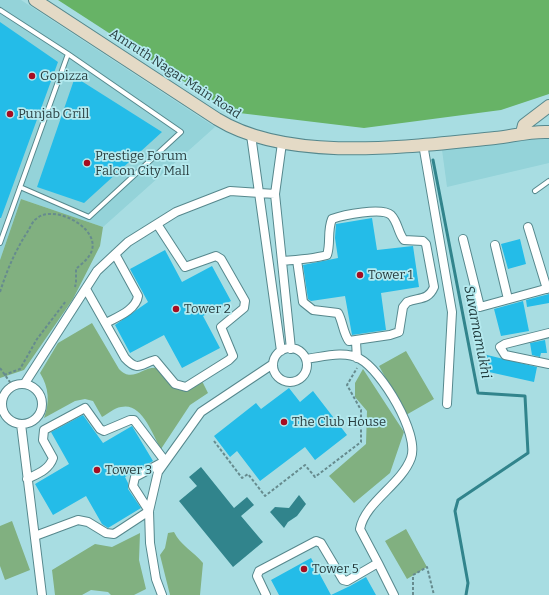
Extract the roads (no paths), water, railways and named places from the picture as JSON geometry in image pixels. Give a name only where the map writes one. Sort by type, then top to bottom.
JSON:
[{"type":"main road","name":"Amruth Nagar Main Road","points":[[35,0],[217,119],[250,136],[282,143],[317,147],[423,144],[496,138],[523,129],[549,132]]},
{"type":"main road","name":"Amruth Nagar Main Road","points":[[48,0],[219,115],[250,129],[276,136],[323,142],[376,142],[404,141],[549,127]]},
{"type":"main road","points":[[523,129],[549,106]]},
{"type":"street","points":[[250,136],[281,351]]},
{"type":"street","points":[[282,143],[275,194],[291,349]]},
{"type":"street","points":[[423,144],[452,312],[447,404]]},
{"type":"street","points":[[25,383],[97,271],[128,242],[176,212],[230,191],[275,194]]},
{"type":"street","points":[[282,261],[327,255],[330,247],[329,227],[332,219],[342,215],[383,211],[391,216],[399,234],[404,240],[423,241],[426,244],[434,287],[431,294],[425,299],[407,302],[403,307],[399,332],[356,342],[349,342],[338,313],[314,310],[303,302],[297,260]]},
{"type":"street","points":[[86,289],[125,358],[133,366],[138,367],[155,360],[175,384],[180,387],[186,387],[233,356],[221,327],[246,304],[238,289],[221,260],[216,256],[185,267],[157,224]]},
{"type":"street","points":[[463,239],[480,307],[548,288],[528,226]]},
{"type":"street","points":[[495,245],[508,299]]},
{"type":"street","points":[[106,323],[134,306],[137,302],[138,296],[115,254]]},
{"type":"street","points":[[549,333],[505,344],[500,348],[504,355],[549,364]]},
{"type":"street","points":[[356,342],[359,359]]},
{"type":"street","points":[[162,595],[156,579],[150,543],[149,511],[158,472],[201,412],[273,364],[281,351],[291,349],[300,352],[306,359],[305,373],[294,382],[281,379],[275,372],[273,364]]},
{"type":"street","points":[[306,359],[345,355],[359,359],[378,374],[404,416],[411,439],[412,457],[396,481],[367,512],[361,523],[360,529],[394,595]]},
{"type":"street","points":[[25,383],[36,388],[42,398],[42,410],[36,419],[25,424],[21,424],[10,421],[1,410],[2,395],[12,385],[25,383]]},
{"type":"street","points":[[27,479],[47,469],[51,464],[53,458],[43,440],[44,430],[85,408],[100,429],[104,431],[130,420],[134,420],[165,461]]},
{"type":"street","points":[[21,424],[42,595]]},
{"type":"street","points":[[149,511],[133,486],[133,481],[135,477],[165,461]]},
{"type":"street","points":[[35,536],[78,520],[88,522],[106,533],[114,534],[149,511]]},
{"type":"street","points":[[266,595],[257,576],[259,571],[316,541],[321,543],[342,580],[347,581],[378,564]]},
{"type":"lane","points":[[0,10],[68,54],[182,132],[89,217],[20,187]]},
{"type":"lane","points":[[0,242],[68,54]]},
{"type":"lane","points":[[535,191],[549,181]]},
{"type":"waterway","name":"Suvarnamukhi","points":[[433,160],[478,393],[525,396],[528,453],[458,500],[455,511],[468,583],[466,595]]},
{"type":"place","name":"Gopizza","points":[[32,76]]},
{"type":"place","name":"Punjab Grill","points":[[10,114]]},
{"type":"place","name":"Prestige Forum Falcon City Mall","points":[[87,163]]},
{"type":"place","name":"Tower 1","points":[[360,275]]},
{"type":"place","name":"Tower 2","points":[[176,309]]},
{"type":"place","name":"The Club House","points":[[284,422]]},
{"type":"place","name":"Tower 3","points":[[97,470]]},
{"type":"place","name":"Tower 5","points":[[304,569]]}]
